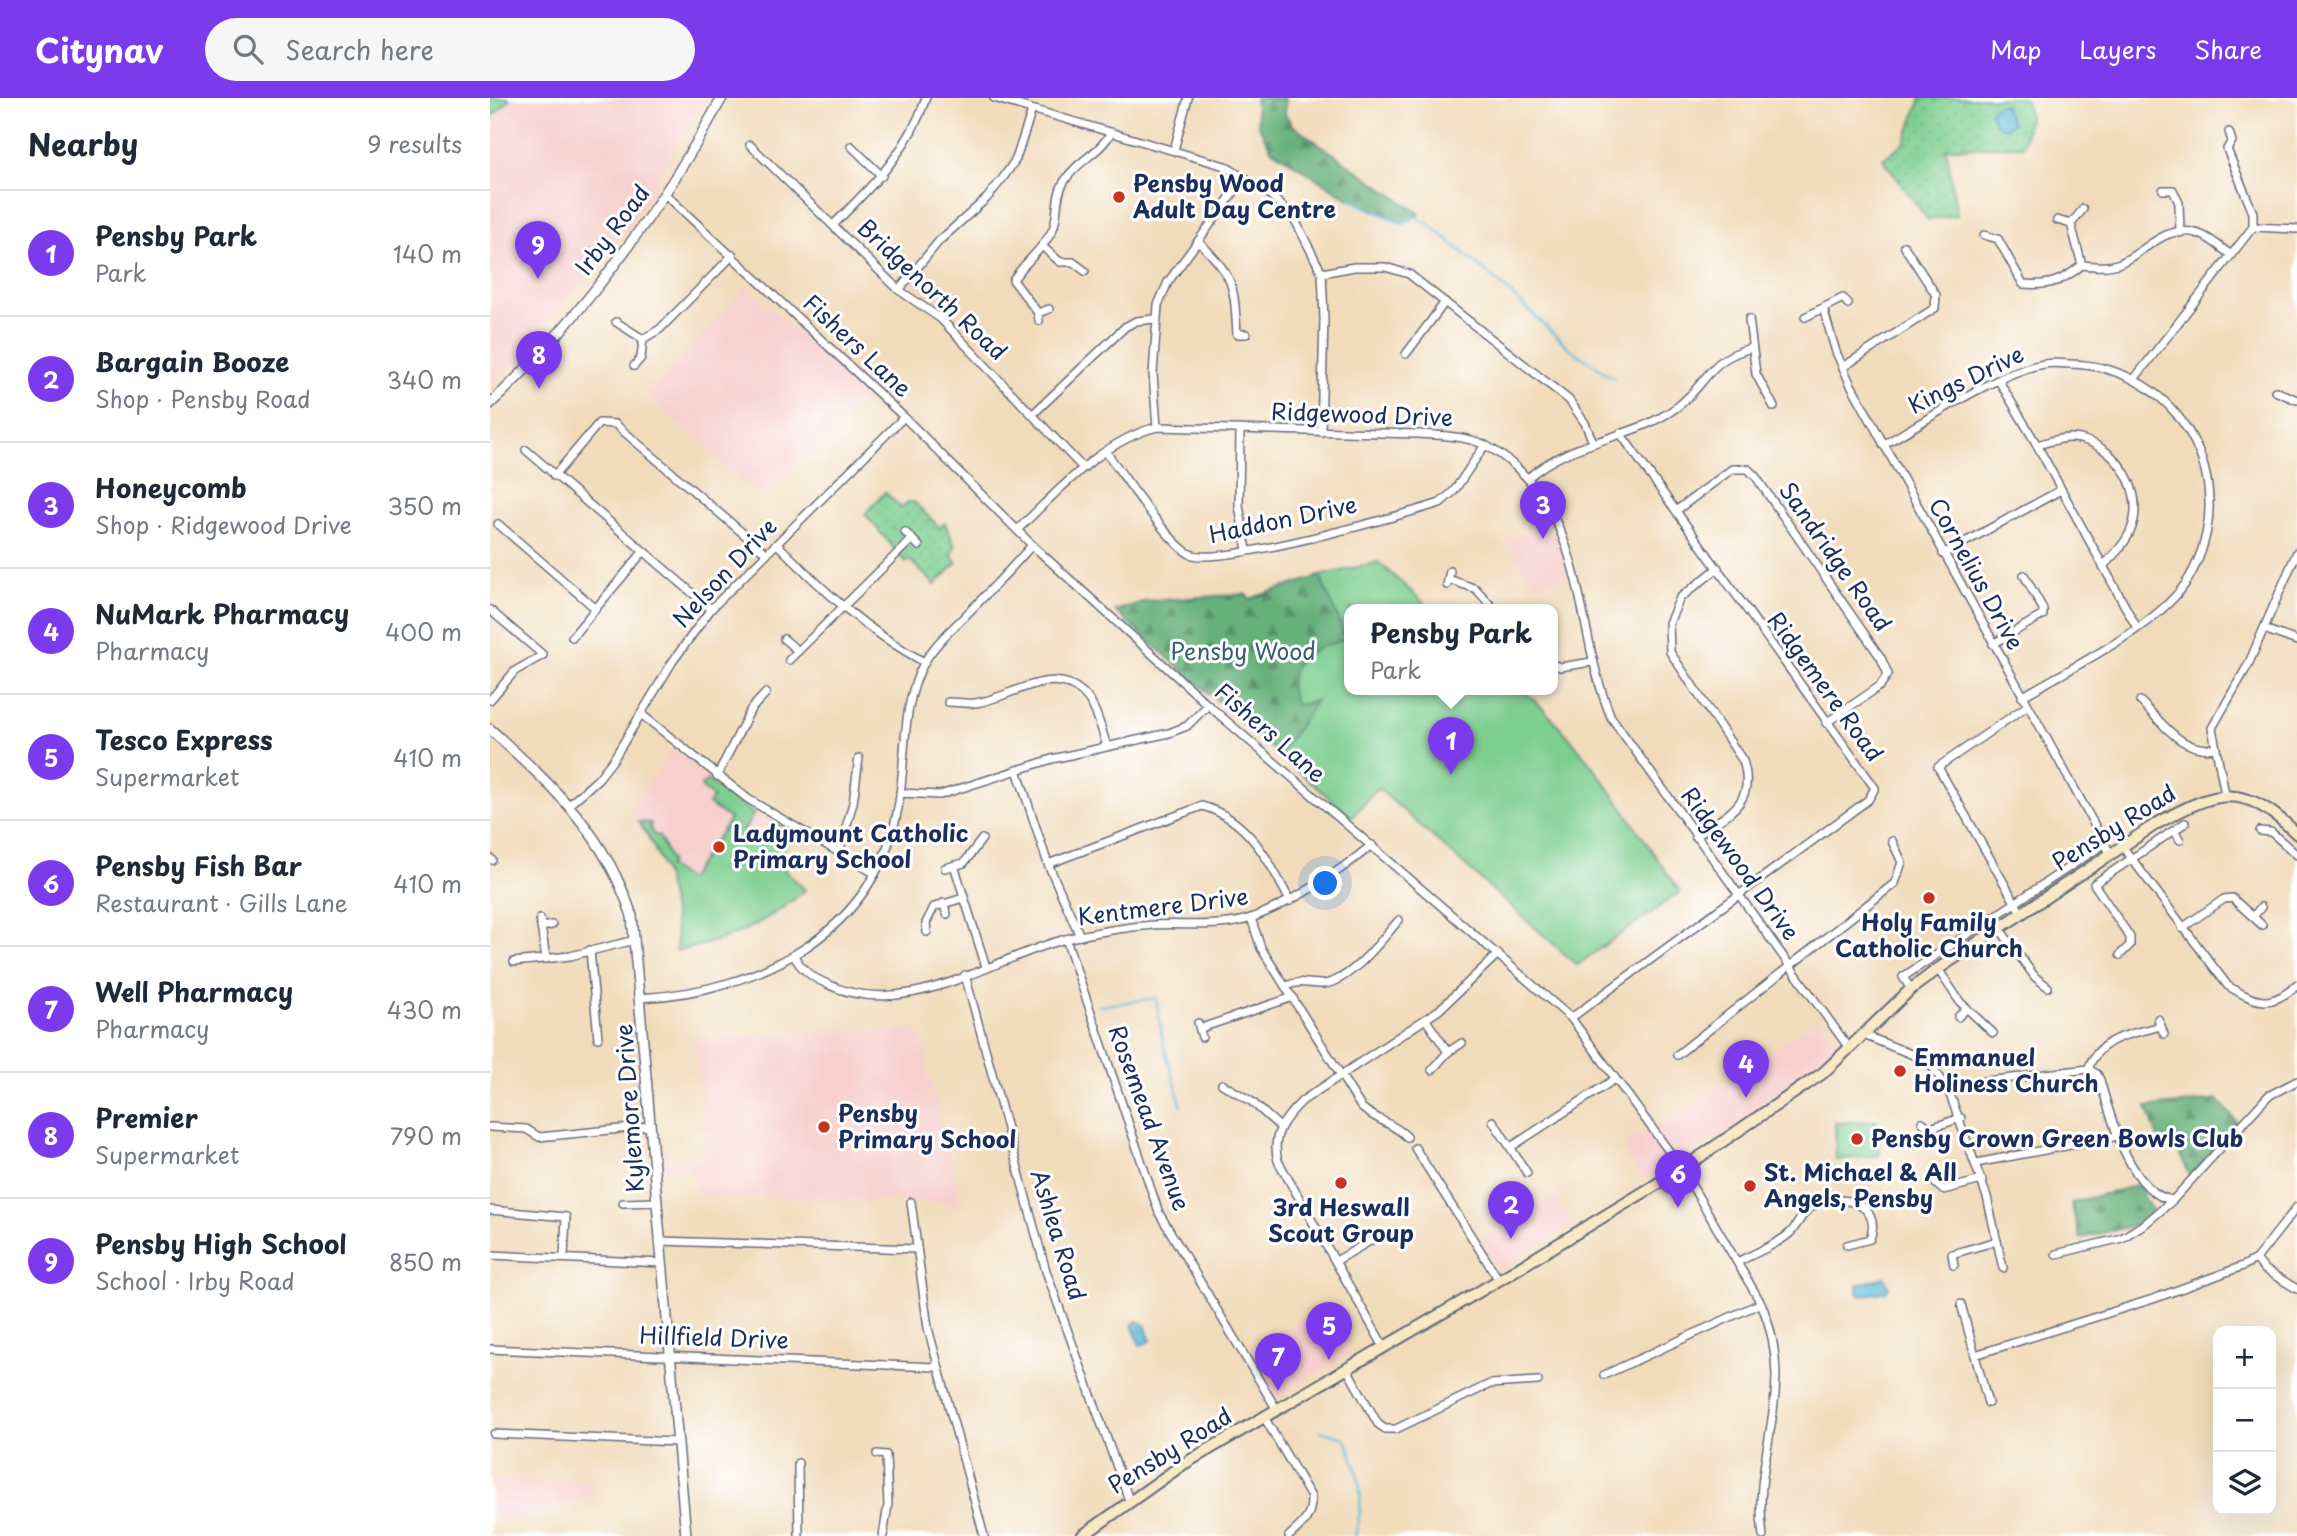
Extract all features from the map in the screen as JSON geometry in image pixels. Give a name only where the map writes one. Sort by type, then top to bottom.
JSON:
[{"type":"main road","name":"Pensby Road","points":[[1082,1536],[1129,1500],[1182,1465],[1500,1280],[1682,1169],[1823,1073],[1911,989],[2021,913],[2107,848],[2122,846],[2194,803],[2225,794]]},
{"type":"main road","points":[[2225,794],[2244,796],[2262,805],[2297,834]]},
{"type":"street","name":"Irby Road","points":[[490,404],[541,353],[605,276],[665,194],[722,98]]},
{"type":"street","points":[[833,225],[882,176],[909,141],[926,98]]},
{"type":"street","points":[[994,98],[1225,166],[1269,194],[1296,222],[1322,273],[1321,432]]},
{"type":"street","points":[[1174,150],[1188,98]]},
{"type":"street","points":[[899,290],[939,241],[987,198],[1003,178],[1016,159],[1032,110]]},
{"type":"street","points":[[1049,309],[1039,317],[1013,280],[1042,246],[1057,215],[1059,192],[1065,180],[1093,151],[1104,146],[1111,132]]},
{"type":"street","points":[[2134,378],[2253,227],[2253,213],[2227,149],[2232,141],[2229,132]]},
{"type":"street","name":"Bridgenorth Road","points":[[750,145],[899,290],[941,319],[1083,468]]},
{"type":"street","points":[[851,146],[882,176]]},
{"type":"street","points":[[1157,427],[1153,374],[1155,319],[1168,282],[1245,177]]},
{"type":"street","points":[[2173,190],[2178,183]]},
{"type":"street","points":[[2164,190],[2173,190]]},
{"type":"street","points":[[2173,190],[2179,203],[2180,233]]},
{"type":"street","name":"Fishers Lane","points":[[665,194],[904,417],[1032,545],[1208,705],[1571,1018],[1682,1169],[1761,1303],[1772,1333],[1778,1380],[1759,1504],[1763,1536]]},
{"type":"street","points":[[2071,224],[2083,209]]},
{"type":"street","points":[[2057,220],[2071,224]]},
{"type":"street","points":[[2071,224],[2082,265]]},
{"type":"street","points":[[2253,227],[2297,229]]},
{"type":"street","points":[[1984,235],[1998,239],[2023,284],[2055,284],[2082,265],[2104,267],[2120,263],[2157,237],[2180,233],[2196,233],[2231,255]]},
{"type":"street","points":[[1199,242],[1226,271],[1234,290],[1237,334],[1246,334]]},
{"type":"street","points":[[1042,246],[1060,262],[1073,262],[1085,271]]},
{"type":"street","points":[[1843,367],[1936,308],[1936,295],[1904,246]]},
{"type":"street","points":[[643,340],[660,329],[733,255]]},
{"type":"street","points":[[1322,273],[1354,267],[1395,268],[1422,282],[1569,400],[1585,423],[1593,442]]},
{"type":"street","points":[[1805,317],[1843,298],[1848,304]]},
{"type":"street","points":[[1406,354],[1445,302]]},
{"type":"street","name":"Cornelius Drive","points":[[1823,308],[1843,367],[1883,445],[2107,848]]},
{"type":"street","points":[[1033,414],[1125,327],[1136,321],[1155,319]]},
{"type":"street","points":[[1749,319],[1751,348],[1762,390],[1774,407]]},
{"type":"street","points":[[616,322],[643,340]]},
{"type":"street","points":[[634,366],[641,358],[643,340]]},
{"type":"street","points":[[1528,478],[1556,457],[1678,407],[1714,366],[1730,354],[1751,348]]},
{"type":"street","name":"Kings Drive","points":[[1883,445],[1999,381],[2044,364],[2093,365],[2134,378],[2165,401],[2185,425],[2201,454],[2210,490],[2207,530],[2189,579],[2169,605],[2137,628],[2022,697]]},
{"type":"street","points":[[1999,381],[2137,628]]},
{"type":"street","points":[[2275,391],[2297,400]]},
{"type":"street","name":"Nelson Drive","points":[[570,804],[598,779],[673,661],[711,609],[904,417]]},
{"type":"street","points":[[554,475],[591,429],[599,423],[615,424],[766,553]]},
{"type":"street","name":"Ridgewood Drive","points":[[1017,530],[1083,468],[1138,432],[1157,427],[1418,434],[1463,438],[1485,445],[1528,478],[1552,510],[1567,544],[1592,662],[1611,717],[1849,1048]]},
{"type":"street","points":[[1240,430],[1239,506],[1248,550]]},
{"type":"street","name":"Ridgemere Road","points":[[1571,1018],[1738,897],[1873,794],[1875,788],[1620,433]]},
{"type":"street","points":[[2037,445],[2064,438],[2080,439],[2109,453],[2128,478],[2135,507],[2133,522],[2122,546],[2103,566]]},
{"type":"street","name":"Haddon Drive","points":[[1106,452],[1180,547],[1198,556],[1248,550],[1440,503],[1454,491],[1485,445]]},
{"type":"street","points":[[526,450],[711,609]]},
{"type":"street","name":"Sandridge Road","points":[[1677,510],[1732,469],[1748,469],[1756,477],[1881,658],[1888,674],[1880,686],[1826,723]]},
{"type":"street","points":[[1943,554],[2061,490]]},
{"type":"street","points":[[498,524],[595,608]]},
{"type":"street","points":[[905,532],[919,546]]},
{"type":"street","points":[[789,660],[912,539]]},
{"type":"street","points":[[777,544],[843,609],[891,644],[924,662]]},
{"type":"street","points":[[641,998],[701,991],[758,974],[817,941],[843,916],[866,888],[887,849],[900,793],[907,715],[924,662],[1032,545]]},
{"type":"street","points":[[572,637],[643,552]]},
{"type":"street","points":[[2225,794],[2213,728],[2249,665],[2297,552]]},
{"type":"street","points":[[1695,837],[1736,807],[1746,795],[1749,780],[1743,761],[1670,652],[1669,624],[1680,598],[1718,568]]},
{"type":"street","points":[[1993,644],[2043,615],[2043,609],[2024,575]]},
{"type":"street","points":[[1449,579],[1476,589],[1490,604]]},
{"type":"street","points":[[490,610],[543,655],[515,671],[490,700]]},
{"type":"street","points":[[2264,629],[2297,641]]},
{"type":"street","points":[[784,639],[798,651]]},
{"type":"street","points":[[1558,666],[1592,662]]},
{"type":"street","points":[[948,702],[974,703],[1042,683],[1066,682],[1083,692],[1091,703],[1107,746]]},
{"type":"street","points":[[717,776],[751,709],[766,693]]},
{"type":"street","points":[[2140,701],[2186,746],[2201,750],[2215,748]]},
{"type":"street","points":[[900,793],[940,795],[1017,771],[1187,726],[1208,705]]},
{"type":"street","points":[[2021,913],[1938,767],[2027,706]]},
{"type":"street","points":[[641,714],[748,799],[874,873]]},
{"type":"street","name":"Kylemore Drive","points":[[490,729],[570,804],[611,861],[632,916],[686,1536]]},
{"type":"street","points":[[839,852],[853,803],[859,758]]},
{"type":"street","points":[[1017,771],[1048,864],[1080,936]]},
{"type":"street","points":[[1048,864],[1202,806],[1234,819],[1247,833],[1272,868],[1290,901]]},
{"type":"street","name":"Pensby Road","points":[[2120,955],[2130,945],[2130,937],[2094,884],[2185,823]]},
{"type":"street","name":"Pensby Road","points":[[2174,830],[2180,839]]},
{"type":"street","points":[[2260,831],[2272,832],[2297,855]]},
{"type":"street","points":[[945,868],[964,863],[982,839]]},
{"type":"street","points":[[1677,1055],[1895,883],[1902,862],[1892,841]]},
{"type":"street","name":"Kentmere Drive","points":[[794,956],[799,967],[816,979],[836,989],[869,998],[920,990],[1066,939],[1154,925],[1216,924],[1251,918],[1290,901],[1343,868],[1372,845]]},
{"type":"street","points":[[2122,846],[2228,986],[2250,999],[2263,1002],[2283,997],[2297,985]]},
{"type":"street","name":"Pensby Road","points":[[1911,989],[1903,977],[2014,901],[2107,848]]},
{"type":"street","points":[[954,865],[986,967]]},
{"type":"street","points":[[2225,887],[2228,899]]},
{"type":"street","points":[[927,932],[926,923],[934,907],[964,898]]},
{"type":"street","points":[[2182,928],[2232,898],[2262,925]]},
{"type":"street","points":[[943,903],[947,914]]},
{"type":"street","points":[[2253,917],[2261,907]]},
{"type":"street","points":[[1251,918],[1261,948],[1360,1107],[1374,1119],[1401,1130],[1407,1137]]},
{"type":"street","points":[[1287,986],[1294,982],[1332,981],[1367,957],[1399,919]]},
{"type":"street","points":[[546,960],[540,923],[552,925]]},
{"type":"street","points":[[2000,928],[2035,977],[2048,987]]},
{"type":"street","name":"Rosemead Avenue","points":[[1066,939],[1159,1213],[1277,1410]]},
{"type":"street","points":[[514,962],[546,960],[635,940]]},
{"type":"street","points":[[1952,943],[1959,954]]},
{"type":"street","points":[[590,950],[597,1038]]},
{"type":"street","points":[[1384,1347],[1278,1161],[1276,1143],[1280,1127],[1302,1101],[1426,1020],[1498,954]]},
{"type":"street","points":[[1938,970],[1966,1008],[1993,1033]]},
{"type":"street","name":"Ashlea Road","points":[[965,975],[1046,1271],[1129,1500]]},
{"type":"street","points":[[1201,1029],[1293,997]]},
{"type":"street","points":[[1958,1017],[1966,1008]]},
{"type":"street","points":[[1426,1020],[1448,1052]]},
{"type":"street","points":[[2088,1069],[2095,1053],[2105,1043],[2161,1026]]},
{"type":"street","points":[[1864,1035],[1928,1061],[1948,1089],[1982,1180],[2003,1268]]},
{"type":"street","points":[[1432,1070],[1448,1052],[1462,1042]]},
{"type":"street","points":[[1948,1089],[1961,1084],[2088,1069],[2097,1074],[2100,1080],[2118,1136],[2146,1187],[2160,1198],[2174,1200]]},
{"type":"street","points":[[1511,1147],[1615,1079]]},
{"type":"street","points":[[2056,1254],[2122,1238],[2174,1200],[2268,1096],[2297,1081]]},
{"type":"street","points":[[1222,1084],[1251,1101],[1280,1127]]},
{"type":"street","points":[[1922,1122],[1928,1131],[1961,1118]]},
{"type":"street","points":[[1493,1121],[1527,1173]]},
{"type":"street","points":[[490,1127],[527,1129],[538,1137],[651,1126]]},
{"type":"street","points":[[1976,1163],[2118,1136]]},
{"type":"street","points":[[1415,1148],[1500,1280]]},
{"type":"street","points":[[1936,1184],[1942,1194],[1982,1180]]},
{"type":"street","points":[[623,1202],[656,1202]]},
{"type":"street","points":[[911,1202],[936,1367],[984,1536]]},
{"type":"street","points":[[1738,1262],[1790,1233],[1800,1218],[1814,1205],[1826,1202],[1857,1202],[1866,1208],[1874,1228],[1870,1239]]},
{"type":"street","points":[[1975,1355],[2153,1299],[2256,1259],[2297,1207]]},
{"type":"street","points":[[490,1210],[566,1217],[564,1257]]},
{"type":"street","points":[[1336,1261],[1382,1234]]},
{"type":"street","points":[[1847,1245],[1870,1239]]},
{"type":"street","points":[[1870,1239],[1879,1247]]},
{"type":"street","points":[[660,1241],[917,1249]]},
{"type":"street","points":[[1954,1265],[1952,1254],[1997,1241]]},
{"type":"street","points":[[490,1255],[662,1263]]},
{"type":"street","points":[[2256,1259],[2264,1269],[2296,1292]]},
{"type":"street","points":[[1604,1375],[1761,1303]]},
{"type":"street","points":[[1961,1304],[1988,1403]]},
{"type":"street","name":"Hillfield Drive","points":[[490,1349],[936,1367]]},
{"type":"street","points":[[1347,1369],[1378,1424],[1385,1429],[1396,1429],[1490,1384],[1538,1381]]},
{"type":"street","points":[[1264,1417],[1311,1497],[1312,1510],[1306,1521],[1289,1536]]},
{"type":"street","points":[[494,1434],[677,1442]]},
{"type":"street","points":[[877,1454],[886,1455],[888,1504],[883,1536]]},
{"type":"street","points":[[798,1463],[799,1536]]},
{"type":"shaded area","points":[[490,98],[705,98],[656,180],[656,187],[626,230],[490,389]]},
{"type":"shaded area","points":[[746,286],[865,394],[762,498],[647,396]]},
{"type":"shaded area","points":[[1551,526],[1559,541],[1569,576],[1533,585],[1505,539]]},
{"type":"shaded area","name":"Ladymount Catholic Primary School","points":[[673,747],[754,814],[763,818],[770,817],[793,833],[776,861],[805,890],[781,912],[746,931],[711,944],[677,951],[675,914],[660,861],[647,833],[629,810]]},
{"type":"shaded area","points":[[1819,1018],[1842,1048],[1781,1098],[1643,1181],[1622,1145],[1646,1129],[1650,1134]]},
{"type":"shaded area","name":"Pensby Primary School","points":[[918,1028],[962,1204],[697,1195],[693,1171],[665,1169],[664,1163],[700,1159],[706,1146],[695,1039]]},
{"type":"shaded area","points":[[1555,1195],[1572,1224],[1499,1270],[1479,1240]]},
{"type":"shaded area","points":[[1321,1308],[1349,1354],[1275,1399],[1247,1353]]},
{"type":"shaded area","points":[[490,1472],[493,1479],[592,1483],[593,1496],[499,1523],[496,1512],[490,1514]]},
{"type":"green space","points":[[490,98],[508,98],[510,100],[490,118]]},
{"type":"green space","points":[[1255,98],[1285,98],[1285,114],[1292,125],[1420,214],[1403,224],[1349,199],[1271,149],[1258,125]]},
{"type":"green space","points":[[1921,98],[2025,98],[2029,117],[2023,146],[1946,148],[1957,215],[1928,220],[1883,159],[1905,142]]},
{"type":"green space","points":[[885,492],[901,508],[908,502],[914,502],[940,528],[945,523],[955,546],[952,556],[957,563],[935,585],[910,560],[906,563],[865,514]]},
{"type":"green space","points":[[1378,562],[1425,604],[1344,604],[1344,632],[1320,576]]},
{"type":"green space","name":"Pensby Wood","points":[[1320,576],[1344,632],[1344,640],[1309,652],[1295,664],[1318,699],[1279,755],[1115,611],[1146,601],[1246,594],[1249,599]]},
{"type":"green space","points":[[1344,640],[1344,695],[1528,695],[1588,760],[1680,892],[1577,965],[1378,788],[1352,817],[1279,755],[1317,700],[1296,705],[1291,690],[1291,678],[1301,660],[1322,647]]},
{"type":"green space","name":"Ladymount Catholic Primary School","points":[[707,780],[754,814],[743,831],[764,845],[778,824],[793,833],[776,861],[805,890],[761,922],[745,930],[677,951],[674,917],[663,867],[638,822],[651,823],[650,828],[654,835],[659,836],[671,862],[668,866],[688,880],[730,819],[708,804],[713,797],[701,787]]},
{"type":"green space","points":[[2218,1100],[2238,1123],[2190,1176],[2177,1146],[2163,1151],[2147,1107]]},
{"type":"green space","name":"Pensby Crown Green Bowls Club","points":[[1877,1121],[1880,1155],[1836,1160],[1835,1123]]},
{"type":"green space","points":[[2138,1185],[2153,1213],[2133,1226],[2080,1238],[2071,1203]]},
{"type":"water","points":[[2004,104],[2012,124],[2003,128],[1996,125],[1990,112],[1996,106]]},
{"type":"water","points":[[1884,1277],[1889,1287],[1886,1291],[1862,1296],[1858,1293],[1857,1285]]},
{"type":"water","points":[[1137,1321],[1145,1325],[1151,1341],[1140,1345],[1132,1325]]},
{"type":"waterway","points":[[1349,199],[1403,224],[1415,216],[1429,224],[1507,290],[1570,349],[1613,378]]},
{"type":"waterway","points":[[1099,1006],[1156,998],[1163,1042],[1181,1104]]},
{"type":"waterway","points":[[1321,1431],[1345,1438],[1355,1463],[1360,1486],[1360,1510],[1355,1536]]},
{"type":"place","name":"Pensby Wood Adult Day Centre","points":[[1119,197]]},
{"type":"place","name":"Pensby High School","points":[[538,279]]},
{"type":"place","name":"Premier","points":[[539,389]]},
{"type":"place","name":"Honeycomb","points":[[1543,539]]},
{"type":"place","name":"Pensby Park","points":[[1451,775]]},
{"type":"place","name":"Ladymount Catholic Primary School","points":[[719,847]]},
{"type":"place","name":"Holy Family Catholic Church","points":[[1929,898]]},
{"type":"place","name":"Emmanuel Holiness Church","points":[[1900,1071]]},
{"type":"place","name":"NuMark Pharmacy","points":[[1746,1098]]},
{"type":"place","name":"Pensby Primary School","points":[[824,1127]]},
{"type":"place","name":"Pensby Crown Green Bowls Club","points":[[1857,1139]]},
{"type":"place","name":"3rd Heswall Scout Group","points":[[1341,1183]]},
{"type":"place","name":"St. Michael & All Angels, Pensby","points":[[1750,1186]]},
{"type":"place","name":"Pensby Fish Bar","points":[[1678,1208]]},
{"type":"place","name":"Bargain Booze","points":[[1511,1239]]},
{"type":"place","name":"Tesco Express","points":[[1329,1360]]},
{"type":"place","name":"Well Pharmacy","points":[[1278,1391]]}]
